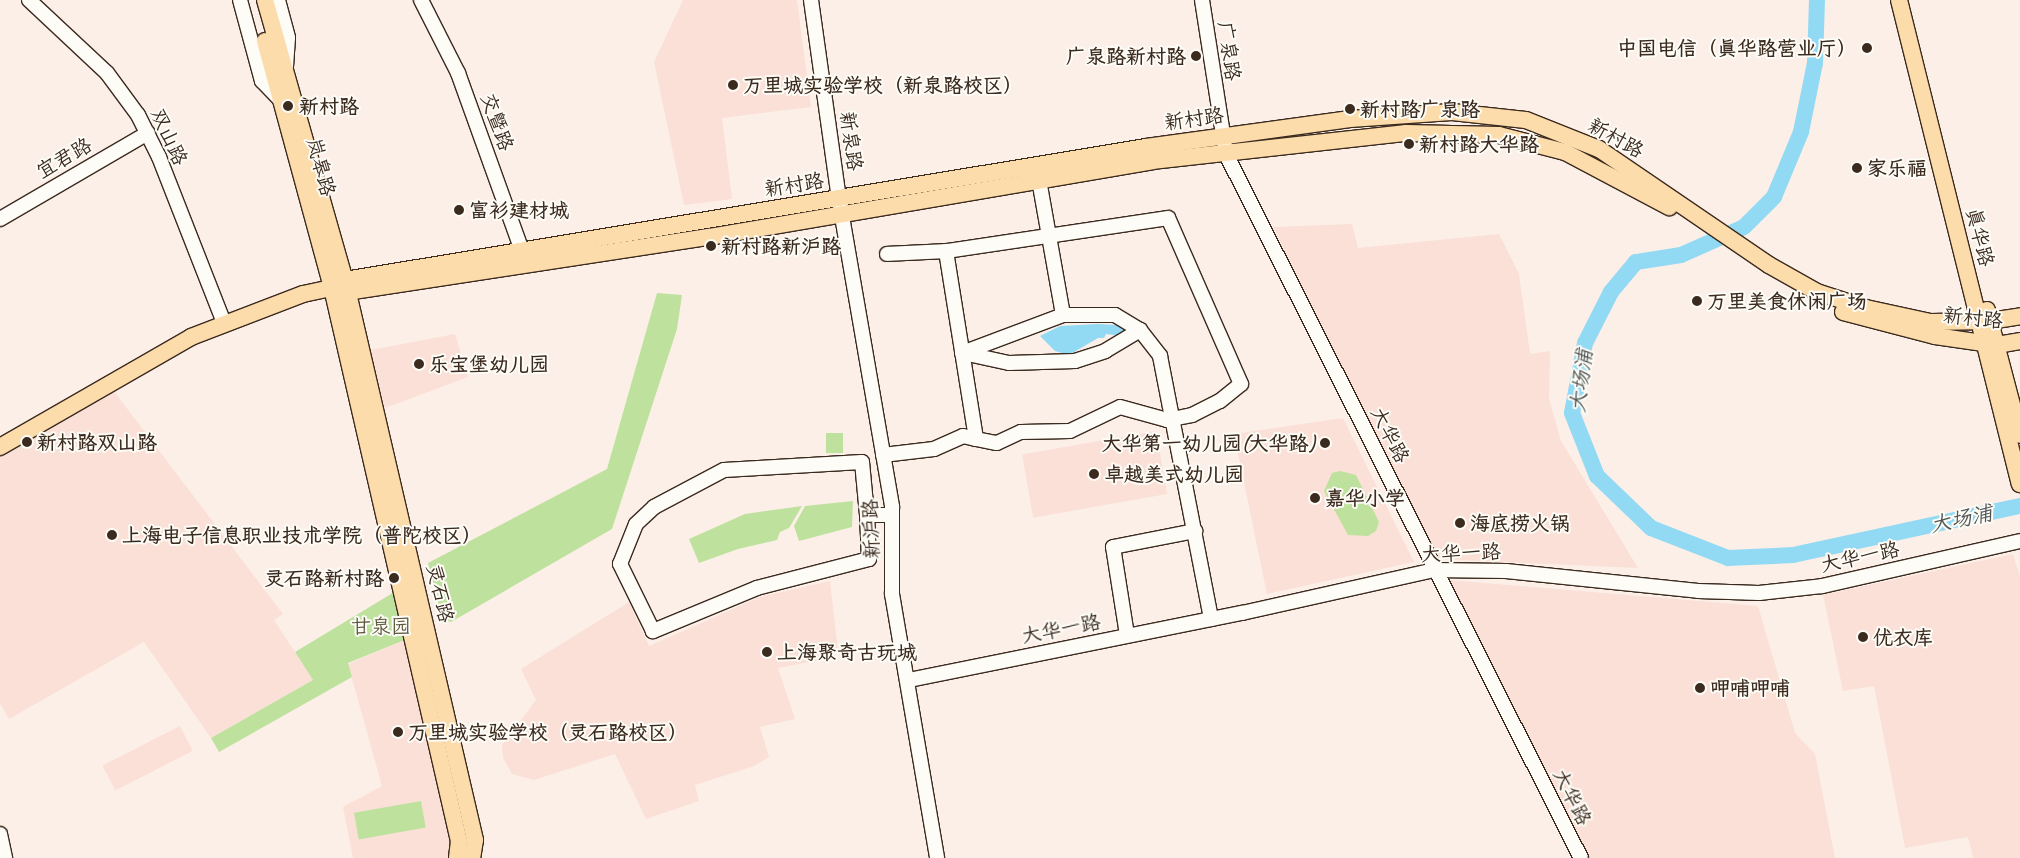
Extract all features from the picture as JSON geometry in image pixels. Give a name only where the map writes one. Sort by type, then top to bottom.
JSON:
[{"type":"main road","name":"岚皋路","points":[[254,0],[281,101],[342,287]]},
{"type":"main road","name":"岚皋路","points":[[265,0],[286,71],[342,287]]},
{"type":"main road","name":"真华路","points":[[1899,0],[1990,344],[2019,479]]},
{"type":"main road","name":"真华路","points":[[1909,0],[1984,321]]},
{"type":"main road","name":"新村路","points":[[0,447],[159,354],[224,323],[304,294],[524,256],[840,206],[1221,136],[1350,119],[1452,112],[1526,120],[1599,149],[1692,218],[1815,302],[1856,316],[1990,344],[2020,342]]},
{"type":"main road","name":"新村路","points":[[840,206],[1039,180],[1152,161],[1406,133],[1499,135],[1565,152],[1692,218]]},
{"type":"main road","name":"新村路","points":[[1745,254],[1816,292],[1866,308],[1930,322],[1984,321],[2020,316]]},
{"type":"main road","name":"灵石路","points":[[342,287],[459,841],[457,858]]},
{"type":"main road","name":"灵石路","points":[[342,287],[475,840],[472,858]]},
{"type":"main road","name":"真华路","points":[[1990,344],[2020,435]]},
{"type":"street","name":"双山路","points":[[29,0],[107,73],[148,133],[224,323]]},
{"type":"street","points":[[240,0],[262,81],[281,101]]},
{"type":"street","points":[[278,0],[288,38],[286,71]]},
{"type":"street","name":"交暨路","points":[[420,0],[458,73],[524,256]]},
{"type":"street","name":"新泉路","points":[[811,0],[840,206]]},
{"type":"street","name":"广泉路","points":[[1202,0],[1221,136]]},
{"type":"street","name":"宜君路","points":[[0,219],[148,133]]},
{"type":"street","name":"大华路","points":[[1221,136],[1226,154],[1434,570],[1581,858]]},
{"type":"street","points":[[1039,180],[1063,315]]},
{"type":"street","name":"新沪路","points":[[840,206],[892,515],[892,594],[937,858]]},
{"type":"street","points":[[883,455],[934,449],[963,436],[997,443],[1021,432],[1070,431],[1120,407],[1139,410],[1154,418],[1174,419],[1192,415],[1220,401],[1241,384],[1168,218],[946,251],[887,254]]},
{"type":"street","points":[[946,251],[976,439]]},
{"type":"street","points":[[962,353],[1063,315],[1115,315],[1140,330],[1160,356],[1174,419],[1211,619]]},
{"type":"street","points":[[962,353],[1009,362],[1075,361],[1105,351],[1140,330]]},
{"type":"street","points":[[862,462],[867,515],[869,559],[757,588],[653,631],[620,564],[636,524],[654,507],[724,470],[862,462]]},
{"type":"street","points":[[867,515],[892,515]]},
{"type":"street","points":[[1128,635],[1113,547],[1195,531]]},
{"type":"street","name":"大华一路","points":[[908,680],[1211,619],[1434,570],[1506,571],[1698,591],[1759,593],[1822,586],[2020,541]]},
{"type":"street","points":[[0,834],[5,858]]},
{"type":"shaded area","name":"万里城实验学校（新泉路校区）","points":[[683,0],[797,0],[811,107],[722,118],[732,199],[684,205],[654,62]]},
{"type":"shaded area","points":[[1352,224],[1358,248],[1499,234],[1519,274],[1530,354],[1550,351],[1549,399],[1561,441],[1638,568],[1437,559],[1273,227]]},
{"type":"shaded area","name":"乐宝堡幼儿园","points":[[455,334],[468,377],[385,408],[371,350]]},
{"type":"shaded area","name":"上海电子信息职业技术学院（普陀校区）","points":[[113,390],[283,614],[274,620],[313,680],[211,738],[144,642],[9,719],[0,703],[0,456]]},
{"type":"shaded area","name":"嘉华小学","points":[[1343,418],[1414,562],[1267,594],[1234,434]]},
{"type":"shaded area","name":"卓越美式幼儿园","points":[[1156,431],[1167,494],[1033,518],[1022,455]]},
{"type":"shaded area","points":[[2013,554],[2020,577],[2020,858],[1973,858],[1968,837],[1905,848],[1874,686],[1843,691],[1823,595]]},
{"type":"shaded area","points":[[1448,580],[1758,606],[1795,733],[1815,754],[1835,858],[1590,858]]},
{"type":"shaded area","points":[[830,581],[838,651],[820,660],[778,668],[795,719],[760,727],[769,757],[754,766],[695,785],[699,801],[646,819],[615,754],[534,780],[512,774],[503,758],[502,745],[536,700],[521,669],[629,602],[649,646],[760,597]]},
{"type":"shaded area","name":"万里城实验学校（灵石路校区）","points":[[407,639],[453,841],[451,858],[353,858],[343,807],[382,786],[348,664]]},
{"type":"shaded area","points":[[180,726],[193,751],[115,790],[102,765]]},
{"type":"green space","points":[[657,293],[682,295],[677,329],[612,529],[451,622],[442,619],[428,563],[607,469]]},
{"type":"green space","points":[[826,433],[843,433],[843,453],[826,453]]},
{"type":"green space","points":[[1340,471],[1356,475],[1379,522],[1376,531],[1368,536],[1348,535],[1324,491],[1332,473]]},
{"type":"green space","points":[[853,501],[852,527],[799,541],[794,526],[805,506]]},
{"type":"green space","points":[[802,506],[789,528],[780,532],[777,540],[738,549],[699,563],[689,539],[745,514]]},
{"type":"green space","name":"甘泉园","points":[[396,591],[407,639],[348,663],[352,677],[219,752],[211,738],[313,680],[295,652]]},
{"type":"green space","points":[[421,801],[426,828],[359,839],[354,813]]},
{"type":"water","points":[[1118,325],[1125,329],[1120,336],[1106,334],[1104,338],[1098,338],[1069,355],[1055,351],[1040,336],[1060,326]]},
{"type":"waterway","name":"大场浦","points":[[1817,0],[1815,63],[1801,132],[1774,197],[1744,227],[1681,255],[1636,262],[1611,292],[1585,343],[1572,413],[1597,476],[1651,528],[1728,558],[1793,555],[2020,506]]},
{"type":"place","name":"中国电信（真华路营业厅）","points":[[1867,48]]},
{"type":"place","name":"广泉路新村路","points":[[1196,56]]},
{"type":"place","name":"万里城实验学校（新泉路校区）","points":[[733,85]]},
{"type":"place","name":"新村路","points":[[288,106]]},
{"type":"place","name":"新村路广泉路","points":[[1350,109]]},
{"type":"place","name":"新村路大华路","points":[[1409,144]]},
{"type":"place","name":"家乐福","points":[[1857,168]]},
{"type":"place","name":"富衫建材城","points":[[459,210]]},
{"type":"place","name":"新村路新沪路","points":[[711,246]]},
{"type":"place","name":"万里美食休闲广场","points":[[1697,301]]},
{"type":"place","name":"乐宝堡幼儿园","points":[[419,364]]},
{"type":"place","name":"新村路双山路","points":[[27,442]]},
{"type":"place","name":"大华第一幼儿园(大华路)","points":[[1325,443]]},
{"type":"place","name":"卓越美式幼儿园","points":[[1094,474]]},
{"type":"place","name":"嘉华小学","points":[[1315,498]]},
{"type":"place","name":"海底捞火锅","points":[[1460,523]]},
{"type":"place","name":"上海电子信息职业技术学院（普陀校区）","points":[[112,535]]},
{"type":"place","name":"灵石路新村路","points":[[394,578]]},
{"type":"place","name":"优衣库","points":[[1863,637]]},
{"type":"place","name":"上海聚奇古玩城","points":[[767,652]]},
{"type":"place","name":"呷哺呷哺","points":[[1700,688]]},
{"type":"place","name":"万里城实验学校（灵石路校区）","points":[[398,732]]}]
